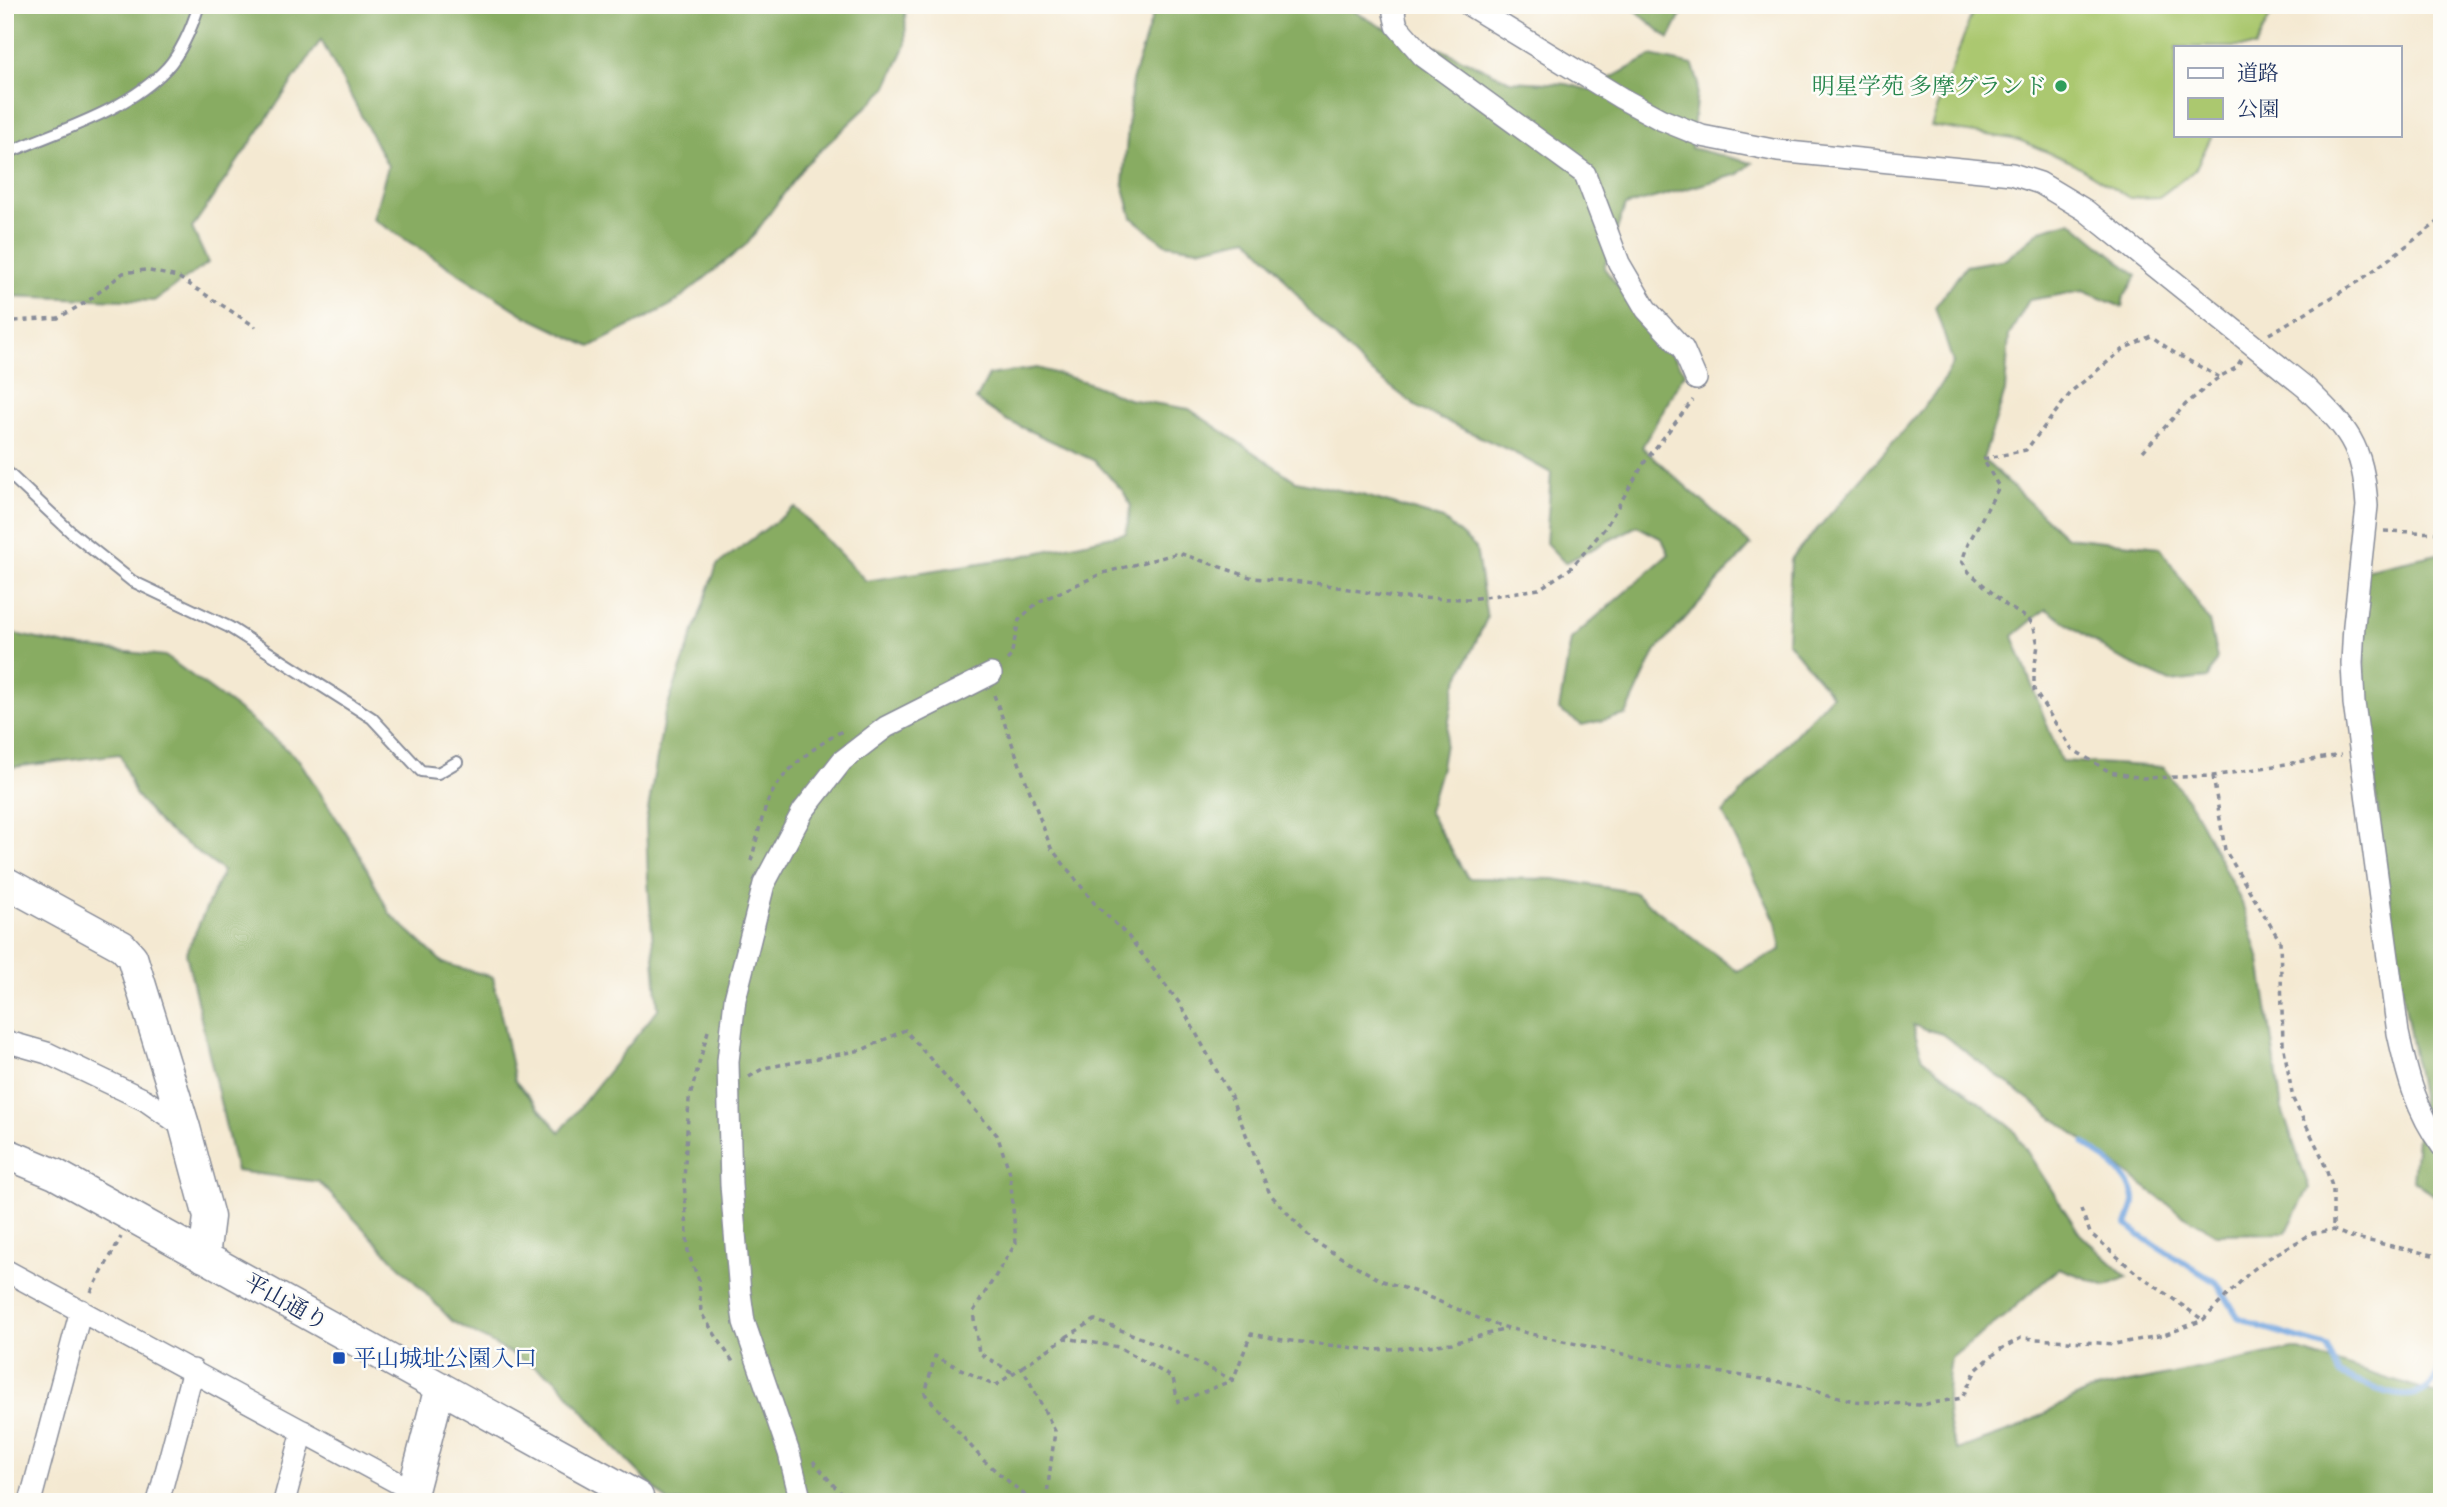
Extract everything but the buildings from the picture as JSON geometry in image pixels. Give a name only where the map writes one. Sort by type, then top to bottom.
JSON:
[{"type":"main road","points":[[5,882],[122,946],[132,957],[185,1128],[209,1217],[204,1257]]},
{"type":"main road","name":"平山通り","points":[[5,1153],[55,1174],[638,1497]]},
{"type":"main road","points":[[412,1496],[440,1388]]},
{"type":"street","points":[[1396,5],[1394,13],[1397,26],[1423,56],[1585,174],[1619,263],[1646,309],[1683,349],[1696,379]]},
{"type":"street","points":[[1469,5],[1577,73],[1660,119],[1702,136],[1765,149],[2012,174],[2040,183],[2085,211],[2305,387],[2333,414],[2355,444],[2366,490],[2352,663],[2354,703],[2398,1033],[2409,1083],[2416,1101],[2442,1146]]},
{"type":"street","points":[[801,1502],[789,1453],[744,1322],[731,1185],[728,1061],[735,999],[764,884],[803,811],[842,761],[886,727],[992,674]]},
{"type":"street","points":[[5,1041],[47,1053],[145,1100],[185,1128]]},
{"type":"street","points":[[5,1270],[192,1370],[412,1496]]},
{"type":"street","points":[[30,1502],[80,1310]]},
{"type":"street","points":[[158,1502],[192,1370]]},
{"type":"street","points":[[284,1502],[303,1432]]},
{"type":"lane","points":[[5,154],[95,116],[134,95],[167,67],[190,34],[199,5]]},
{"type":"lane","points":[[5,470],[72,533],[132,581],[229,627],[372,718],[421,771],[438,773],[457,762]]},
{"type":"path","points":[[2143,451],[2186,404],[2219,377],[2236,368],[2251,344],[2358,282],[2442,219]]},
{"type":"path","points":[[5,318],[14,321],[58,318],[88,301],[123,273],[145,270],[178,277],[256,327]]},
{"type":"path","points":[[2219,377],[2173,352],[2151,336],[2125,348],[2073,390],[2026,450],[1983,459],[1999,487],[1968,544],[1962,561],[1969,572],[2007,606],[2029,619],[2034,627],[2038,645],[2034,690],[2072,750],[2110,772],[2142,778],[2213,776],[2360,752]]},
{"type":"path","points":[[1696,379],[1693,402],[1646,460],[1605,528],[1571,568],[1539,589],[1470,599],[1399,598],[1315,583],[1253,578],[1180,553],[1103,573],[1038,602],[1019,620],[1011,656],[992,674],[993,692],[1051,848],[1095,904],[1128,936],[1180,1004],[1231,1097],[1270,1194],[1313,1241],[1380,1280],[1490,1323],[1673,1365],[1794,1384],[1853,1401],[1920,1405],[1962,1398],[1976,1370],[1998,1350],[2021,1338],[2115,1344],[2164,1335],[2203,1320],[2235,1286],[2269,1258],[2313,1233],[2333,1230],[2351,1237],[2442,1257]]},
{"type":"path","points":[[2364,530],[2442,533]]},
{"type":"path","points":[[748,872],[771,796],[791,769],[826,740],[850,727]]},
{"type":"path","points":[[2213,776],[2225,850],[2280,941],[2283,1043],[2292,1099],[2321,1155],[2333,1189],[2333,1230]]},
{"type":"path","points":[[710,1022],[689,1100],[684,1179],[688,1253],[699,1280],[701,1313],[742,1374]]},
{"type":"path","points":[[729,1090],[764,1068],[862,1050],[905,1030],[997,1135],[1010,1174],[1016,1243],[973,1312],[979,1353],[1013,1373]]},
{"type":"path","points":[[2081,1209],[2090,1233],[2135,1272],[2203,1320]]},
{"type":"path","points":[[80,1310],[132,1217]]},
{"type":"path","points":[[1033,1502],[983,1460],[925,1394],[935,1356],[995,1386],[1095,1320],[1167,1348],[1233,1380]]},
{"type":"path","points":[[1065,1338],[1119,1347],[1130,1353],[1173,1378],[1178,1402],[1233,1380],[1251,1334],[1374,1350],[1452,1343],[1509,1328]]},
{"type":"path","points":[[1022,1367],[1055,1431],[1046,1502]]},
{"type":"green space","points":[[5,5],[905,5],[906,45],[886,89],[804,166],[748,243],[673,304],[590,347],[526,316],[373,219],[388,166],[321,40],[192,228],[208,263],[154,301],[5,296]]},
{"type":"green space","points":[[1156,5],[1343,5],[1380,26],[1434,46],[1510,81],[1567,84],[1589,90],[1651,56],[1693,65],[1698,82],[1691,148],[1752,163],[1739,174],[1625,206],[1604,268],[1685,372],[1642,447],[1751,545],[1655,652],[1626,715],[1582,725],[1559,710],[1571,639],[1669,554],[1662,539],[1637,526],[1565,563],[1546,543],[1551,473],[1511,451],[1421,410],[1365,367],[1311,313],[1271,261],[1248,238],[1198,249],[1165,244],[1132,218],[1123,184],[1132,81]]},
{"type":"green space","points":[[1629,5],[1686,5],[1669,39]]},
{"type":"green space","name":"明星学苑 多摩グランド","points":[[1975,5],[2276,5],[2256,46],[2174,46],[2174,136],[2212,136],[2195,170],[2159,197],[2130,198],[2071,162],[2019,140],[1931,126]]},
{"type":"green space","points":[[2071,221],[2137,276],[2124,296],[2122,307],[2083,291],[2029,300],[2009,335],[2005,392],[1983,459],[2066,537],[2160,547],[2209,621],[2217,658],[2208,678],[2170,682],[2118,658],[2046,609],[2013,636],[2061,761],[2164,767],[2193,808],[2242,903],[2260,960],[2282,1109],[2309,1188],[2286,1233],[2216,1234],[2181,1214],[1942,1034],[1912,1025],[1923,1058],[2012,1128],[2080,1234],[2127,1277],[2106,1286],[2059,1268],[1951,1358],[1947,1405],[1949,1428],[1957,1450],[2015,1429],[2086,1392],[2293,1349],[2442,1396],[2442,1502],[668,1502],[613,1446],[555,1378],[452,1321],[319,1182],[236,1171],[186,953],[223,871],[161,825],[135,794],[120,754],[5,768],[5,632],[71,646],[165,656],[243,713],[299,760],[358,852],[390,914],[443,963],[493,977],[515,1081],[560,1132],[658,1009],[646,821],[664,717],[717,565],[795,507],[866,581],[1018,557],[1126,533],[1131,506],[1123,491],[1095,461],[1006,420],[976,400],[989,375],[1037,368],[1086,382],[1128,399],[1189,409],[1296,481],[1362,495],[1443,519],[1476,548],[1487,618],[1455,686],[1441,767],[1428,811],[1468,878],[1554,879],[1633,892],[1737,971],[1781,950],[1776,922],[1723,813],[1832,695],[1787,641],[1791,559],[1937,392],[1953,363],[1935,307],[1966,266],[2006,259],[2041,230]]},
{"type":"green space","points":[[2442,553],[2442,1201],[2413,1180],[2421,1096],[2397,960],[2364,699],[2364,570]]},
{"type":"waterway","points":[[2084,1143],[2108,1161],[2129,1185],[2134,1202],[2127,1225],[2217,1283],[2238,1317],[2261,1327],[2327,1347],[2339,1374],[2389,1393],[2402,1395],[2425,1390],[2436,1378],[2442,1355]]},
{"type":"place","name":"明星学苑 多摩グランド","points":[[2061,86]]},
{"type":"place","name":"平山城址公園入口","points":[[339,1358]]}]
